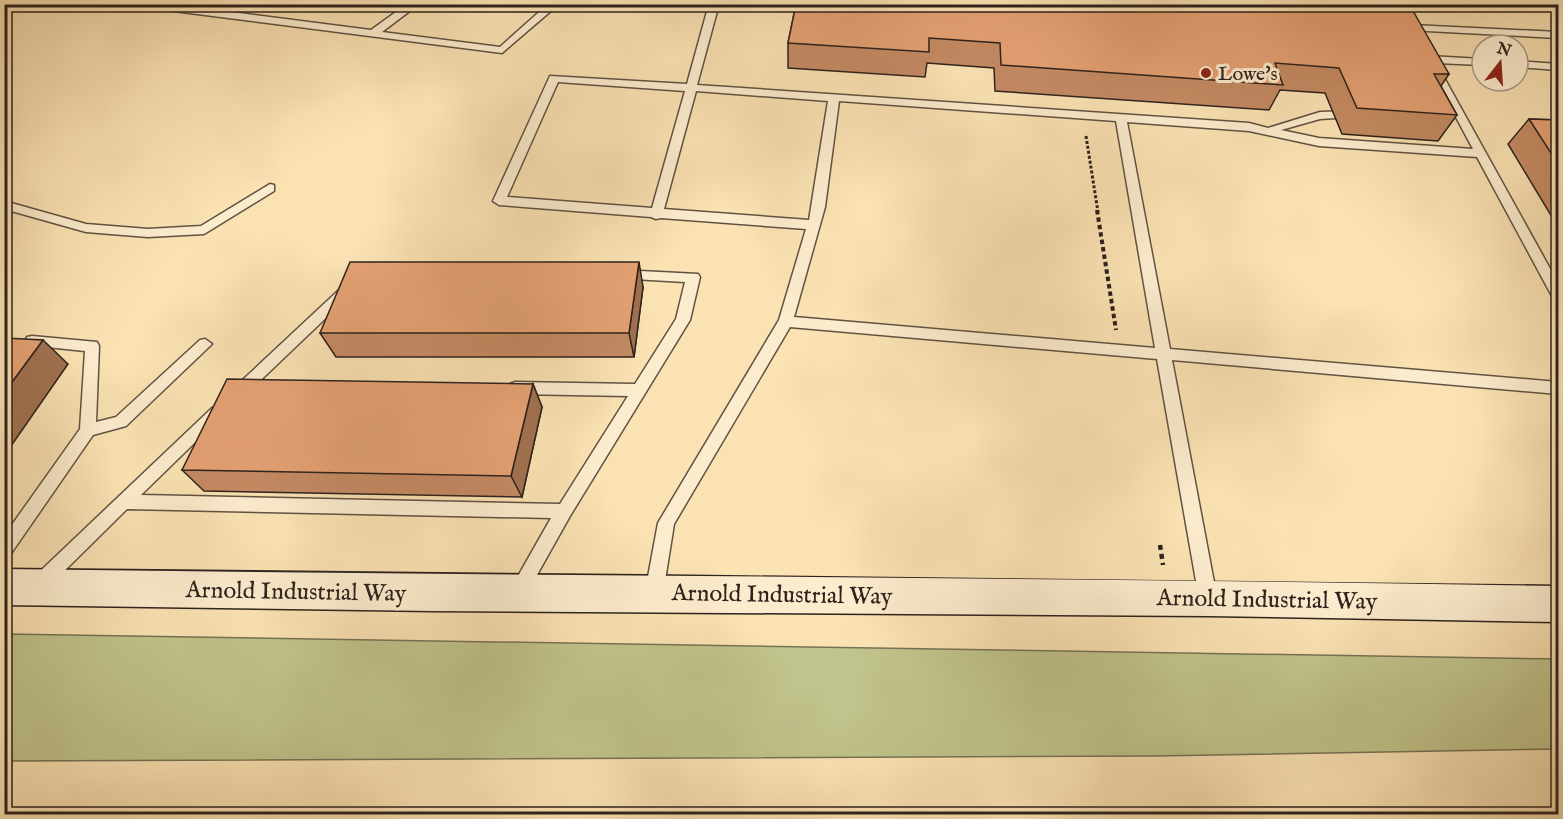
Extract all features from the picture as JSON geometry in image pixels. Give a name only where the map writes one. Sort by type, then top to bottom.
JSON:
[{"type":"street","name":"Arnold Industrial Way","points":[[20,587],[1208,598],[1558,604]]},
{"type":"lane","points":[[142,4],[502,50],[554,4]]},
{"type":"lane","points":[[374,33],[414,4]]},
{"type":"lane","points":[[656,215],[714,4]]},
{"type":"lane","points":[[1418,39],[1558,35]]},
{"type":"lane","points":[[1418,39],[1470,58]]},
{"type":"lane","points":[[1418,39],[1558,294]]},
{"type":"lane","points":[[1530,65],[1558,66]]},
{"type":"lane","points":[[813,225],[741,218],[656,215],[499,201],[554,78],[1249,127],[1344,145],[1480,153]]},
{"type":"lane","points":[[654,593],[666,523],[786,321],[819,207],[834,99]]},
{"type":"lane","points":[[1270,132],[1304,118],[1331,112],[1366,115]]},
{"type":"lane","points":[[1121,118],[1208,598]]},
{"type":"lane","points":[[1446,120],[1463,121]]},
{"type":"lane","points":[[4,205],[86,228],[148,233],[204,230],[270,188]]},
{"type":"lane","points":[[517,593],[564,511],[683,320],[693,277],[609,275]]},
{"type":"lane","points":[[20,587],[123,501],[354,283]]},
{"type":"lane","points":[[786,321],[1165,355],[1349,368],[1558,388]]},
{"type":"lane","points":[[4,550],[88,430],[92,346],[32,341]]},
{"type":"lane","points":[[88,430],[121,422],[205,344]]},
{"type":"lane","points":[[248,383],[272,383]]},
{"type":"lane","points":[[497,388],[640,390]]},
{"type":"lane","points":[[123,501],[564,511]]},
{"type":"path","points":[[1083,115],[1116,330]]},
{"type":"green space","points":[[5,634],[1558,659],[1558,749],[1155,756],[5,761]]},
{"type":"building","name":"Lowe's","points":[[796,4],[1409,4],[1449,74],[1434,74],[1457,115],[1357,108],[1339,68],[1275,63],[1283,85],[1001,65],[1000,43],[929,38],[929,52],[788,43]]},
{"type":"building","points":[[1529,119],[1558,120],[1558,164]]},
{"type":"building","points":[[350,262],[639,262],[629,333],[320,333]]},
{"type":"building","points":[[4,338],[43,340],[4,393]]},
{"type":"building","points":[[227,379],[533,384],[511,476],[182,470]]},
{"type":"place","name":"Lowe's","points":[[1206,73]]}]
